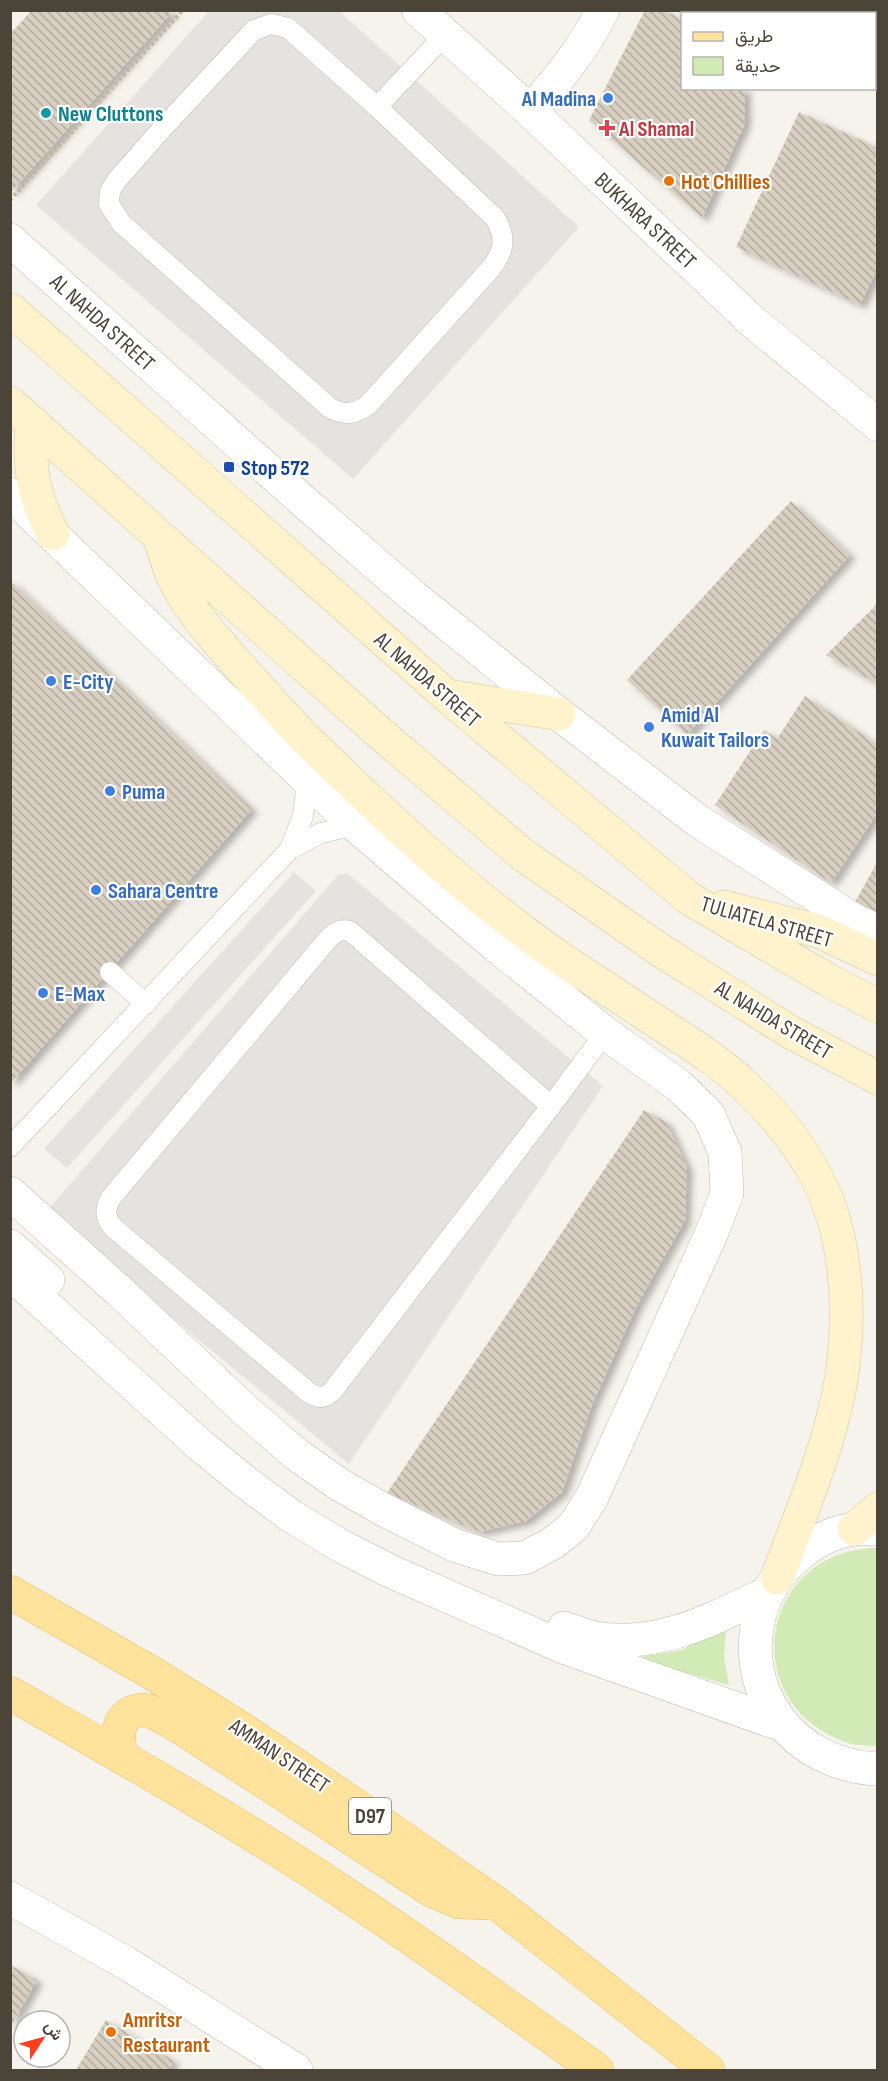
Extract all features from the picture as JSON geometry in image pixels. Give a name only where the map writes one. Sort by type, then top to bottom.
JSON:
[{"type":"main road","name":"AL NAHDA STREET","points":[[10,309],[447,696],[690,899],[828,980],[878,1006]]},
{"type":"main road","points":[[21,412],[30,445],[35,491],[53,534]]},
{"type":"main road","name":"AL NAHDA STREET","points":[[21,412],[373,727],[522,854],[660,950],[770,1020],[878,1078]]},
{"type":"main road","points":[[160,538],[171,573],[179,589],[213,636],[297,730],[373,805],[433,858],[558,957],[705,1053],[743,1084],[782,1125],[819,1182],[831,1214],[840,1250],[845,1293],[844,1361],[831,1421],[812,1482],[772,1585]]},
{"type":"main road","points":[[447,696],[559,714]]},
{"type":"main road","name":"TULIATELA STREET","points":[[690,899],[818,931],[878,959]]},
{"type":"main road","name":"AMMAN STREET","points":[[10,1592],[152,1673],[242,1729],[496,1904],[708,2070]]},
{"type":"main road","points":[[10,1693],[121,1756],[339,1890],[433,1952],[597,2070]]},
{"type":"main road","points":[[121,1756],[119,1729],[123,1720],[138,1710],[148,1710],[180,1727],[431,1890],[459,1902],[496,1904]]},
{"type":"street","name":"BUKHARA STREET","points":[[418,10],[530,111],[753,322],[873,410]]},
{"type":"street","points":[[530,111],[570,64],[591,34],[603,10]]},
{"type":"street","name":"AL NAHDA STREET","points":[[10,240],[310,508],[414,597],[559,714],[698,821],[854,920],[878,932]]},
{"type":"street","points":[[10,494],[354,825],[495,945],[605,1033],[678,1085],[708,1114],[725,1152],[727,1193],[712,1232],[592,1497],[574,1526],[553,1543],[525,1558],[498,1560],[454,1545],[386,1511],[340,1485],[304,1460],[244,1409],[119,1291],[10,1193]]},
{"type":"street","points":[[10,1246],[226,1441],[273,1478],[321,1510],[426,1564],[552,1622],[594,1638],[624,1641],[657,1638],[689,1629],[772,1585]]},
{"type":"street","points":[[10,1273],[243,1481],[291,1516],[341,1546],[390,1571],[563,1647],[782,1725]]},
{"type":"street","points":[[870,1522],[831,1535],[811,1545],[792,1560],[772,1585],[756,1626],[755,1661],[764,1695],[782,1725],[809,1749],[841,1764],[877,1770]]},
{"type":"street","points":[[10,1898],[126,1963],[296,2070]]},
{"type":"lane","points":[[279,25],[288,28],[377,107],[495,218],[501,227],[503,248],[492,267],[369,404],[360,410],[342,414],[330,408],[121,223],[109,204],[110,191],[168,122],[254,30],[262,26],[279,25]]},
{"type":"lane","points":[[377,107],[445,34]]},
{"type":"lane","points":[[290,849],[303,816],[307,780]]},
{"type":"lane","points":[[12,1142],[146,1004],[290,849],[321,833],[354,825]]},
{"type":"lane","points":[[551,1106],[350,931],[342,930],[334,932],[110,1199],[106,1207],[106,1216],[109,1224],[308,1392],[322,1398],[334,1389],[551,1106],[605,1033]]},
{"type":"lane","points":[[110,972],[146,1004]]},
{"type":"path","points":[[10,200],[183,10]]},
{"type":"green space","points":[[878,1548],[877,1746],[857,1745],[846,1742],[811,1723],[787,1696],[776,1664],[776,1631],[786,1600],[807,1574],[837,1555]]},
{"type":"green space","points":[[726,1626],[724,1657],[729,1685],[634,1658],[682,1650]]},
{"type":"shaded area","points":[[338,10],[579,227],[353,479],[36,205],[209,11]]},
{"type":"shaded area","points":[[294,872],[316,891],[67,1168],[44,1149]]},
{"type":"shaded area","points":[[347,873],[603,1086],[349,1464],[45,1213],[338,875]]},
{"type":"building","name":"New Cluttons","points":[[32,10],[174,10],[10,193],[10,34]]},
{"type":"building","points":[[645,10],[663,10],[681,19],[681,90],[745,90],[745,123],[702,218],[589,120]]},
{"type":"building","points":[[675,10],[790,10],[789,12],[681,13]]},
{"type":"building","points":[[799,112],[878,148],[878,268],[860,305],[736,247]]},
{"type":"building","points":[[791,501],[850,555],[687,735],[627,680]]},
{"type":"building","name":"Sahara Centre","points":[[10,580],[252,809],[10,1084]]},
{"type":"building","points":[[878,603],[878,684],[826,655]]},
{"type":"building","points":[[805,696],[878,745],[878,812],[831,883],[715,805],[764,730],[777,739]]},
{"type":"building","points":[[878,861],[878,915],[855,902]]},
{"type":"building","points":[[644,1110],[666,1122],[687,1167],[685,1220],[637,1305],[592,1405],[562,1492],[526,1521],[480,1532],[387,1493]]},
{"type":"building","points":[[10,1965],[37,1980],[21,2009],[12,2009],[10,2028]]},
{"type":"building","points":[[106,2020],[174,2061],[169,2070],[76,2070]]},
{"type":"place","name":"Al Madina","points":[[608,98]]},
{"type":"place","name":"New Cluttons","points":[[46,113]]},
{"type":"place","name":"Al Shamal","points":[[607,128]]},
{"type":"place","name":"Hot Chillies","points":[[669,181]]},
{"type":"place","name":"Stop 572","points":[[229,467]]},
{"type":"place","name":"E-City","points":[[51,681]]},
{"type":"place","name":"Amid Al Kuwait Tailors","points":[[649,727]]},
{"type":"place","name":"Puma","points":[[110,791]]},
{"type":"place","name":"Sahara Centre","points":[[96,890]]},
{"type":"place","name":"E-Max","points":[[43,993]]},
{"type":"place","name":"Amritsr Restaurant","points":[[111,2032]]}]
